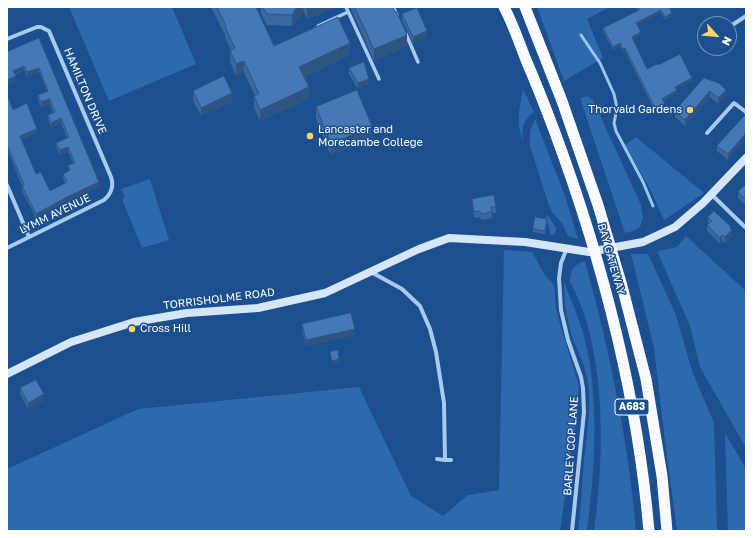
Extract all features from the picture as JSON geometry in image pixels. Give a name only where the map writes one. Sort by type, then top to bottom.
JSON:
[{"type":"highway","name":"BAY GATEWAY","points":[[504,7],[546,110],[579,200],[605,285],[617,332],[635,423],[649,531]]},
{"type":"highway","name":"BAY GATEWAY","points":[[525,7],[562,101],[598,205],[622,286],[646,379],[662,476],[667,531]]},
{"type":"main road","name":"TORRISHOLME ROAD","points":[[7,374],[71,342],[134,322],[187,313],[258,308],[325,293],[419,249],[449,238],[525,242],[589,252],[643,242],[676,227],[712,194],[746,158]]},
{"type":"street","points":[[346,7],[379,79]]},
{"type":"street","points":[[393,7],[400,21]]},
{"type":"street","points":[[314,28],[348,12]]},
{"type":"street","points":[[737,22],[746,16]]},
{"type":"street","name":"HAMILTON DRIVE","points":[[7,39],[37,27],[49,30],[111,177],[113,185],[109,194]]},
{"type":"street","points":[[403,28],[418,62]]},
{"type":"street","points":[[707,133],[734,103],[746,112]]},
{"type":"street","points":[[7,185],[29,237]]},
{"type":"street","name":"LYMM AVENUE","points":[[7,248],[99,203],[107,198],[109,194]]},
{"type":"street","points":[[712,194],[746,228]]},
{"type":"street","name":"BARLEY COP LANE","points":[[571,249],[561,263],[559,278],[561,310],[568,340],[582,377],[584,399],[572,531]]},
{"type":"street","points":[[371,272],[402,289],[420,306],[430,329],[436,352],[444,403],[445,460]]},
{"type":"street","points":[[437,459],[451,460]]},
{"type":"shaded area","points":[[69,7],[172,7],[196,64],[109,101]]},
{"type":"shaded area","points":[[537,7],[610,7],[587,19],[603,58],[564,81]]},
{"type":"shaded area","points":[[523,89],[534,112],[525,122],[523,142],[519,128],[519,109]]},
{"type":"shaded area","points":[[587,96],[593,100],[641,205],[643,218],[640,227],[633,231],[625,233],[580,98]]},
{"type":"shaded area","points":[[535,119],[565,196],[578,239],[568,236],[562,223],[552,212],[548,203],[530,146],[530,131]]},
{"type":"shaded area","points":[[636,137],[704,193],[664,220],[650,189],[625,145]]},
{"type":"shaded area","points":[[150,179],[169,240],[142,248],[122,199],[125,197],[121,189]]},
{"type":"shaded area","points":[[548,215],[556,228],[555,233],[551,236],[546,217]]},
{"type":"shaded area","points":[[686,236],[746,291],[746,448],[700,367],[690,326],[657,251],[677,247]]},
{"type":"shaded area","points":[[504,250],[532,252],[544,274],[554,285],[556,308],[579,386],[575,429],[560,531],[7,531],[7,469],[138,409],[359,387],[411,496],[443,516],[468,495],[499,490]]},
{"type":"shaded area","points":[[631,254],[648,254],[676,315],[692,371],[714,423],[717,531],[677,531],[654,348]]},
{"type":"shaded area","points":[[585,262],[594,295],[617,396],[633,497],[636,531],[594,531],[601,455],[600,402],[594,351],[586,321],[570,281],[573,269],[576,265]]},
{"type":"shaded area","points":[[564,282],[584,336],[592,383],[594,408],[594,458],[587,531],[578,531],[589,417],[588,384],[585,368],[568,322]]},
{"type":"shaded area","points":[[725,433],[746,469],[746,531],[728,531]]},
{"type":"building","points":[[217,7],[256,7],[274,46],[338,17],[350,43],[299,67],[309,87],[260,110],[254,96],[259,94],[244,61],[236,64],[230,50],[235,48]]},
{"type":"building","points":[[263,7],[297,7],[292,15],[267,14]]},
{"type":"building","points":[[355,7],[393,7],[407,34],[374,49]]},
{"type":"building","points":[[638,7],[669,7],[672,13],[665,17],[661,10],[636,23],[641,32],[632,37],[647,69],[680,54],[692,78],[675,87],[677,90],[662,99],[665,104],[655,108],[625,48],[623,49],[620,43],[613,47],[603,28],[639,10]]},
{"type":"building","points":[[417,8],[427,31],[413,37],[402,14]]},
{"type":"building","points":[[39,38],[99,182],[36,214],[22,186],[24,185],[7,145],[7,94],[13,110],[27,103],[37,129],[20,136],[36,174],[41,172],[50,191],[67,182],[63,174],[70,170],[68,165],[75,163],[68,147],[60,150],[56,143],[69,137],[61,118],[51,123],[48,115],[55,112],[50,99],[41,102],[38,95],[48,91],[39,68],[27,72],[24,66],[13,71],[16,76],[7,80],[7,52]]},
{"type":"building","points":[[364,62],[369,79],[358,83],[349,68]]},
{"type":"building","points":[[224,76],[232,93],[201,108],[193,91]]},
{"type":"building","name":"Thorvald Gardens","points":[[704,78],[719,83],[726,90],[718,98],[710,91],[685,120],[675,111]]},
{"type":"building","points":[[357,90],[372,126],[331,144],[316,107]]},
{"type":"building","points":[[746,114],[746,133],[728,154],[717,146]]},
{"type":"building","points":[[746,184],[746,200],[738,192]]},
{"type":"building","points":[[494,195],[496,207],[491,207],[492,212],[481,214],[480,211],[474,212],[472,199]]},
{"type":"building","points":[[714,211],[731,227],[730,228],[732,230],[725,237],[722,235],[720,238],[707,225],[712,221],[708,217]]},
{"type":"building","points":[[535,217],[547,219],[545,231],[533,229]]},
{"type":"building","points":[[351,313],[355,329],[306,340],[302,324]]},
{"type":"building","points":[[338,350],[339,359],[332,361],[330,352]]},
{"type":"building","points":[[36,380],[44,394],[28,403],[20,388]]},
{"type":"waterway","points":[[581,35],[600,63],[614,94],[617,108],[614,123],[616,131],[643,182],[653,206]]},
{"type":"place","name":"Thorvald Gardens","points":[[690,110]]},
{"type":"place","name":"Lancaster and Morecambe College","points":[[310,136]]},
{"type":"place","name":"Cross Hill","points":[[132,329]]}]
